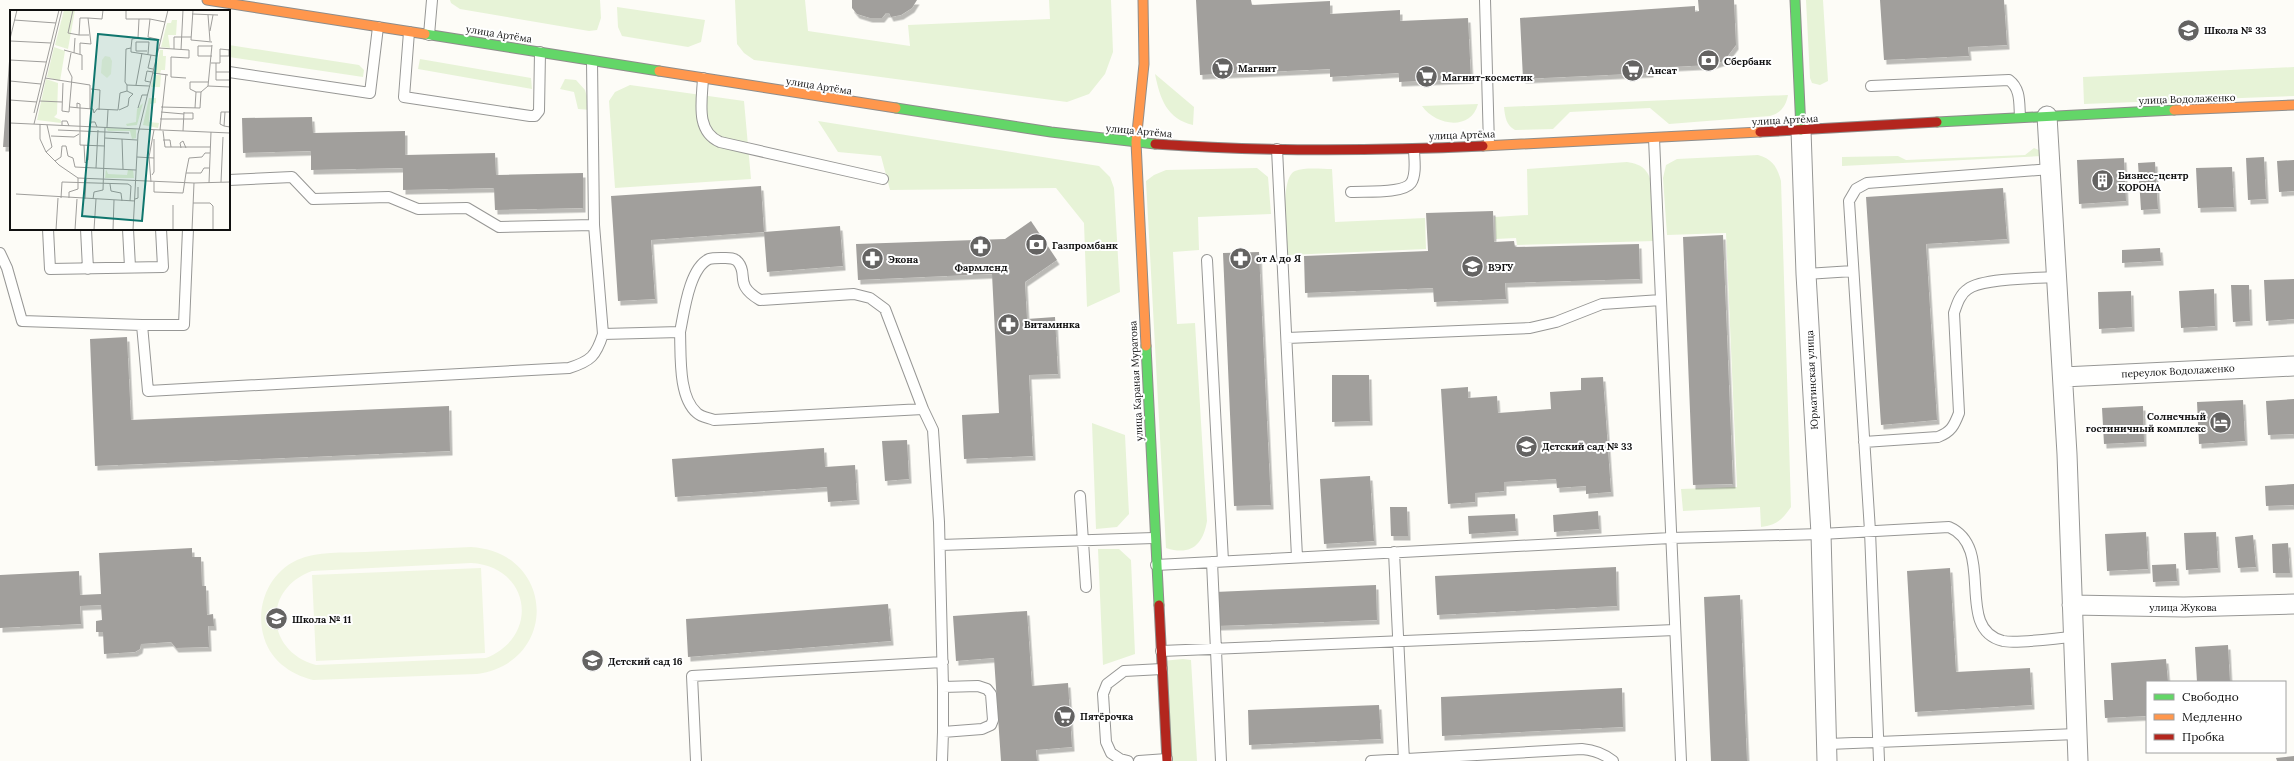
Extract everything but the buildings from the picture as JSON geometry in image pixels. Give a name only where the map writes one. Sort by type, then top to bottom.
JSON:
[{"type":"main road","name":"улица Артёма","points":[[207,0],[378,28],[1051,132],[1136,142],[1211,148],[1277,150],[1414,148],[1654,138],[2080,114]]},
{"type":"main road","name":"улица Караная Муратова","points":[[1143,0],[1144,64],[1136,142],[1154,538],[1167,760]]},
{"type":"main road","name":"Юрматинская улица","points":[[1795,0],[1800,130]]},
{"type":"main road","name":"улица Водолаженко","points":[[2080,114],[2294,105]]},
{"type":"street","points":[[2047,116],[2063,377],[2078,761]]},
{"type":"street","name":"Юрматинская улица","points":[[1800,130],[1806,274],[1821,534],[1827,752]]},
{"type":"street","name":"переулок Водолаженко","points":[[2063,377],[2294,366]]},
{"type":"street","name":"улица Жукова","points":[[2072,605],[2184,608],[2294,604]]},
{"type":"lane","points":[[205,10],[207,0]]},
{"type":"lane","points":[[429,35],[432,0]]},
{"type":"lane","points":[[1485,0],[1489,145]]},
{"type":"lane","points":[[230,72],[370,93],[378,28]]},
{"type":"lane","points":[[410,32],[404,97],[535,116],[539,111],[540,52]]},
{"type":"lane","points":[[142,326],[148,391],[569,368],[586,363],[597,351],[603,334],[594,224],[592,61]]},
{"type":"lane","points":[[703,78],[702,116],[705,130],[711,138],[720,142],[883,179]]},
{"type":"lane","points":[[1870,86],[2008,80],[2014,85],[2018,92],[2020,117]]},
{"type":"lane","points":[[1654,138],[1681,761]]},
{"type":"lane","points":[[1351,192],[1402,190],[1411,183],[1414,172],[1414,148]]},
{"type":"lane","points":[[1277,150],[1297,557]]},
{"type":"lane","points":[[1879,761],[1870,531],[1849,201],[1856,189],[1867,183],[2051,170]]},
{"type":"lane","points":[[230,180],[292,177],[313,199],[389,197],[418,209],[467,208],[499,227],[594,224]]},
{"type":"lane","points":[[48,230],[50,269],[163,267],[161,230]]},
{"type":"lane","points":[[86,230],[88,269]]},
{"type":"lane","points":[[128,230],[130,267]]},
{"type":"lane","points":[[0,254],[7,268],[22,321],[142,326],[184,325],[188,230]]},
{"type":"lane","points":[[923,409],[714,420],[697,414],[688,402],[682,381],[680,332],[693,278],[703,263],[710,259],[731,258],[737,260],[740,265],[742,284],[750,294],[760,300],[854,294],[870,298],[885,309],[923,409],[933,430],[940,545],[943,662],[942,761]]},
{"type":"lane","points":[[1207,260],[1223,561]]},
{"type":"lane","points":[[1806,274],[1853,272]]},
{"type":"lane","points":[[1864,442],[1938,437],[1948,434],[1955,426],[1958,414],[1954,313],[1959,299],[1968,289],[1980,283],[2057,277]]},
{"type":"lane","points":[[1287,338],[1530,328],[1556,322],[1602,304],[1661,300]]},
{"type":"lane","points":[[603,334],[680,332]]},
{"type":"lane","points":[[1080,496],[1086,587]]},
{"type":"lane","points":[[1156,564],[1671,538],[1821,534],[1949,527],[1958,531],[1967,540],[1972,552],[1978,618],[1984,630],[1993,637],[2005,641],[2073,637]]},
{"type":"lane","points":[[940,545],[1154,538]]},
{"type":"lane","points":[[1394,552],[1404,760]]},
{"type":"lane","points":[[1212,562],[1222,761]]},
{"type":"lane","points":[[1161,651],[1216,647],[1675,630]]},
{"type":"lane","points":[[696,761],[692,676],[943,662]]},
{"type":"lane","points":[[1128,761],[1120,759],[1111,753],[1106,742],[1105,689],[1116,676],[1124,671],[1162,669]]},
{"type":"lane","points":[[943,687],[978,686],[987,689],[991,694],[993,720],[991,725],[982,729],[943,732]]},
{"type":"lane","points":[[1827,752],[1878,743],[2077,734]]},
{"type":"lane","points":[[1371,761],[1582,749],[1593,750],[1606,755],[1613,761]]},
{"type":"lane","points":[[1139,761],[1167,760]]},
{"type":"green space","points":[[450,0],[600,0],[601,18],[597,30],[589,31],[460,9],[451,3]]},
{"type":"green space","points":[[735,0],[805,0],[808,31],[910,46],[908,25],[1050,19],[1049,0],[1111,0],[1113,52],[1105,74],[1089,94],[1067,102],[754,60],[744,53],[737,44]]},
{"type":"green space","points":[[1806,0],[1823,0],[1828,81],[1820,85],[1812,83],[1810,78]]},
{"type":"green space","points":[[617,7],[705,20],[701,42],[688,47],[622,36],[618,27]]},
{"type":"green space","points":[[230,45],[359,65],[364,70],[363,77],[230,57]]},
{"type":"green space","points":[[420,59],[531,78],[532,89],[418,69]]},
{"type":"green space","points":[[2294,67],[2294,96],[2084,104],[2083,77]]},
{"type":"green space","points":[[1155,74],[1194,107],[1193,125],[1177,118],[1166,107],[1159,92]]},
{"type":"green space","points":[[565,79],[576,80],[585,90],[591,110],[578,109],[574,92],[560,89]]},
{"type":"green space","points":[[630,85],[744,101],[751,179],[615,188],[609,101],[615,92]]},
{"type":"green space","points":[[1788,95],[1782,108],[1777,113],[1770,116],[1669,124],[1650,108],[1570,112],[1553,129],[1515,130],[1508,123],[1504,107]]},
{"type":"green space","points":[[1478,104],[1474,113],[1468,119],[1453,123],[1436,118],[1428,113],[1422,106]]},
{"type":"green space","points":[[818,121],[1099,166],[1110,177],[1114,188],[1120,292],[1087,307],[1084,223],[1056,188],[890,190],[881,156],[838,152]]},
{"type":"green space","points":[[2034,148],[2041,151],[2043,156],[1842,166],[1842,157],[1898,156],[1906,160],[2025,155]]},
{"type":"green space","points":[[1758,155],[1770,161],[1776,167],[1781,181],[1791,507],[1779,521],[1771,525],[1761,527],[1760,507],[1683,511],[1681,489],[1737,487],[1726,233],[1667,235],[1663,178],[1666,165],[1677,159]]},
{"type":"green space","points":[[1627,162],[1642,167],[1646,171],[1652,185],[1654,204],[1654,241],[1517,245],[1516,238],[1496,239],[1495,217],[1528,215],[1527,169]]},
{"type":"green space","points":[[1257,168],[1268,177],[1271,214],[1198,217],[1199,250],[1173,252],[1177,324],[1195,323],[1207,521],[1199,542],[1194,546],[1182,551],[1166,548],[1146,181],[1154,175],[1166,170]]},
{"type":"green space","points":[[1303,169],[1332,169],[1335,222],[1425,218],[1426,249],[1288,255],[1285,196],[1290,176],[1295,171]]},
{"type":"green space","points":[[1092,423],[1125,435],[1129,514],[1117,527],[1096,529]]},
{"type":"green space","points":[[471,547],[499,553],[519,567],[532,586],[537,608],[534,630],[523,650],[504,665],[477,674],[313,680],[296,674],[281,664],[270,651],[266,643],[261,623],[263,601],[272,581],[287,566],[297,560],[313,555],[331,553]],"holes":[[[471,563],[491,567],[506,576],[516,589],[521,603],[521,619],[515,634],[504,648],[486,658],[316,665],[299,658],[287,647],[279,634],[276,620],[278,605],[284,591],[296,580],[312,571]]]},
{"type":"green space","points":[[1098,549],[1119,549],[1131,560],[1135,654],[1103,665]]},
{"type":"green space","points":[[481,568],[485,653],[316,661],[312,575]]},
{"type":"green space","points":[[1183,659],[1191,660],[1197,761],[1167,761],[1162,661]]},
{"type":"traffic: fast","points":[[1795,0],[1801,130]]},
{"type":"traffic: fast","points":[[425,34],[659,71]]},
{"type":"traffic: fast","points":[[896,108],[1051,132],[1155,144]]},
{"type":"traffic: fast","points":[[1937,122],[2174,110]]},
{"type":"traffic: fast","points":[[1146,346],[1159,605]]},
{"type":"traffic: slow","points":[[207,0],[425,34]]},
{"type":"traffic: slow","points":[[1143,0],[1144,64],[1136,142],[1146,346]]},
{"type":"traffic: slow","points":[[659,71],[896,108]]},
{"type":"traffic: slow","points":[[2174,110],[2294,105]]},
{"type":"traffic: slow","points":[[1483,146],[1760,132]]},
{"type":"traffic: jam","points":[[1760,132],[1937,122]]},
{"type":"traffic: jam","points":[[1155,144],[1196,147],[1319,150],[1483,146]]},
{"type":"traffic: jam","points":[[1159,605],[1167,761]]},
{"type":"place","name":"Школа № 33","points":[[2189,30]]},
{"type":"place","name":"Сбербанк","points":[[1708,61]]},
{"type":"place","name":"Магнит","points":[[1222,68]]},
{"type":"place","name":"Ансат","points":[[1633,70]]},
{"type":"place","name":"Магнит-косметик","points":[[1426,77]]},
{"type":"place","name":"Бизнес-центр КОРОНА","points":[[2102,181]]},
{"type":"place","name":"Газпромбанк","points":[[1037,245]]},
{"type":"place","name":"Фармленд","points":[[981,247]]},
{"type":"place","name":"от А до Я","points":[[1241,258]]},
{"type":"place","name":"Экона","points":[[872,259]]},
{"type":"place","name":"ВЭГУ","points":[[1473,267]]},
{"type":"place","name":"Витаминка","points":[[1008,324]]},
{"type":"place","name":"Солнечный гостиничный комплекс","points":[[2221,422]]},
{"type":"place","name":"Детский сад № 33","points":[[1526,446]]},
{"type":"place","name":"Школа № 11","points":[[276,619]]},
{"type":"place","name":"Детский сад 16","points":[[592,661]]},
{"type":"place","name":"Пятёрочка","points":[[1064,716]]}]
